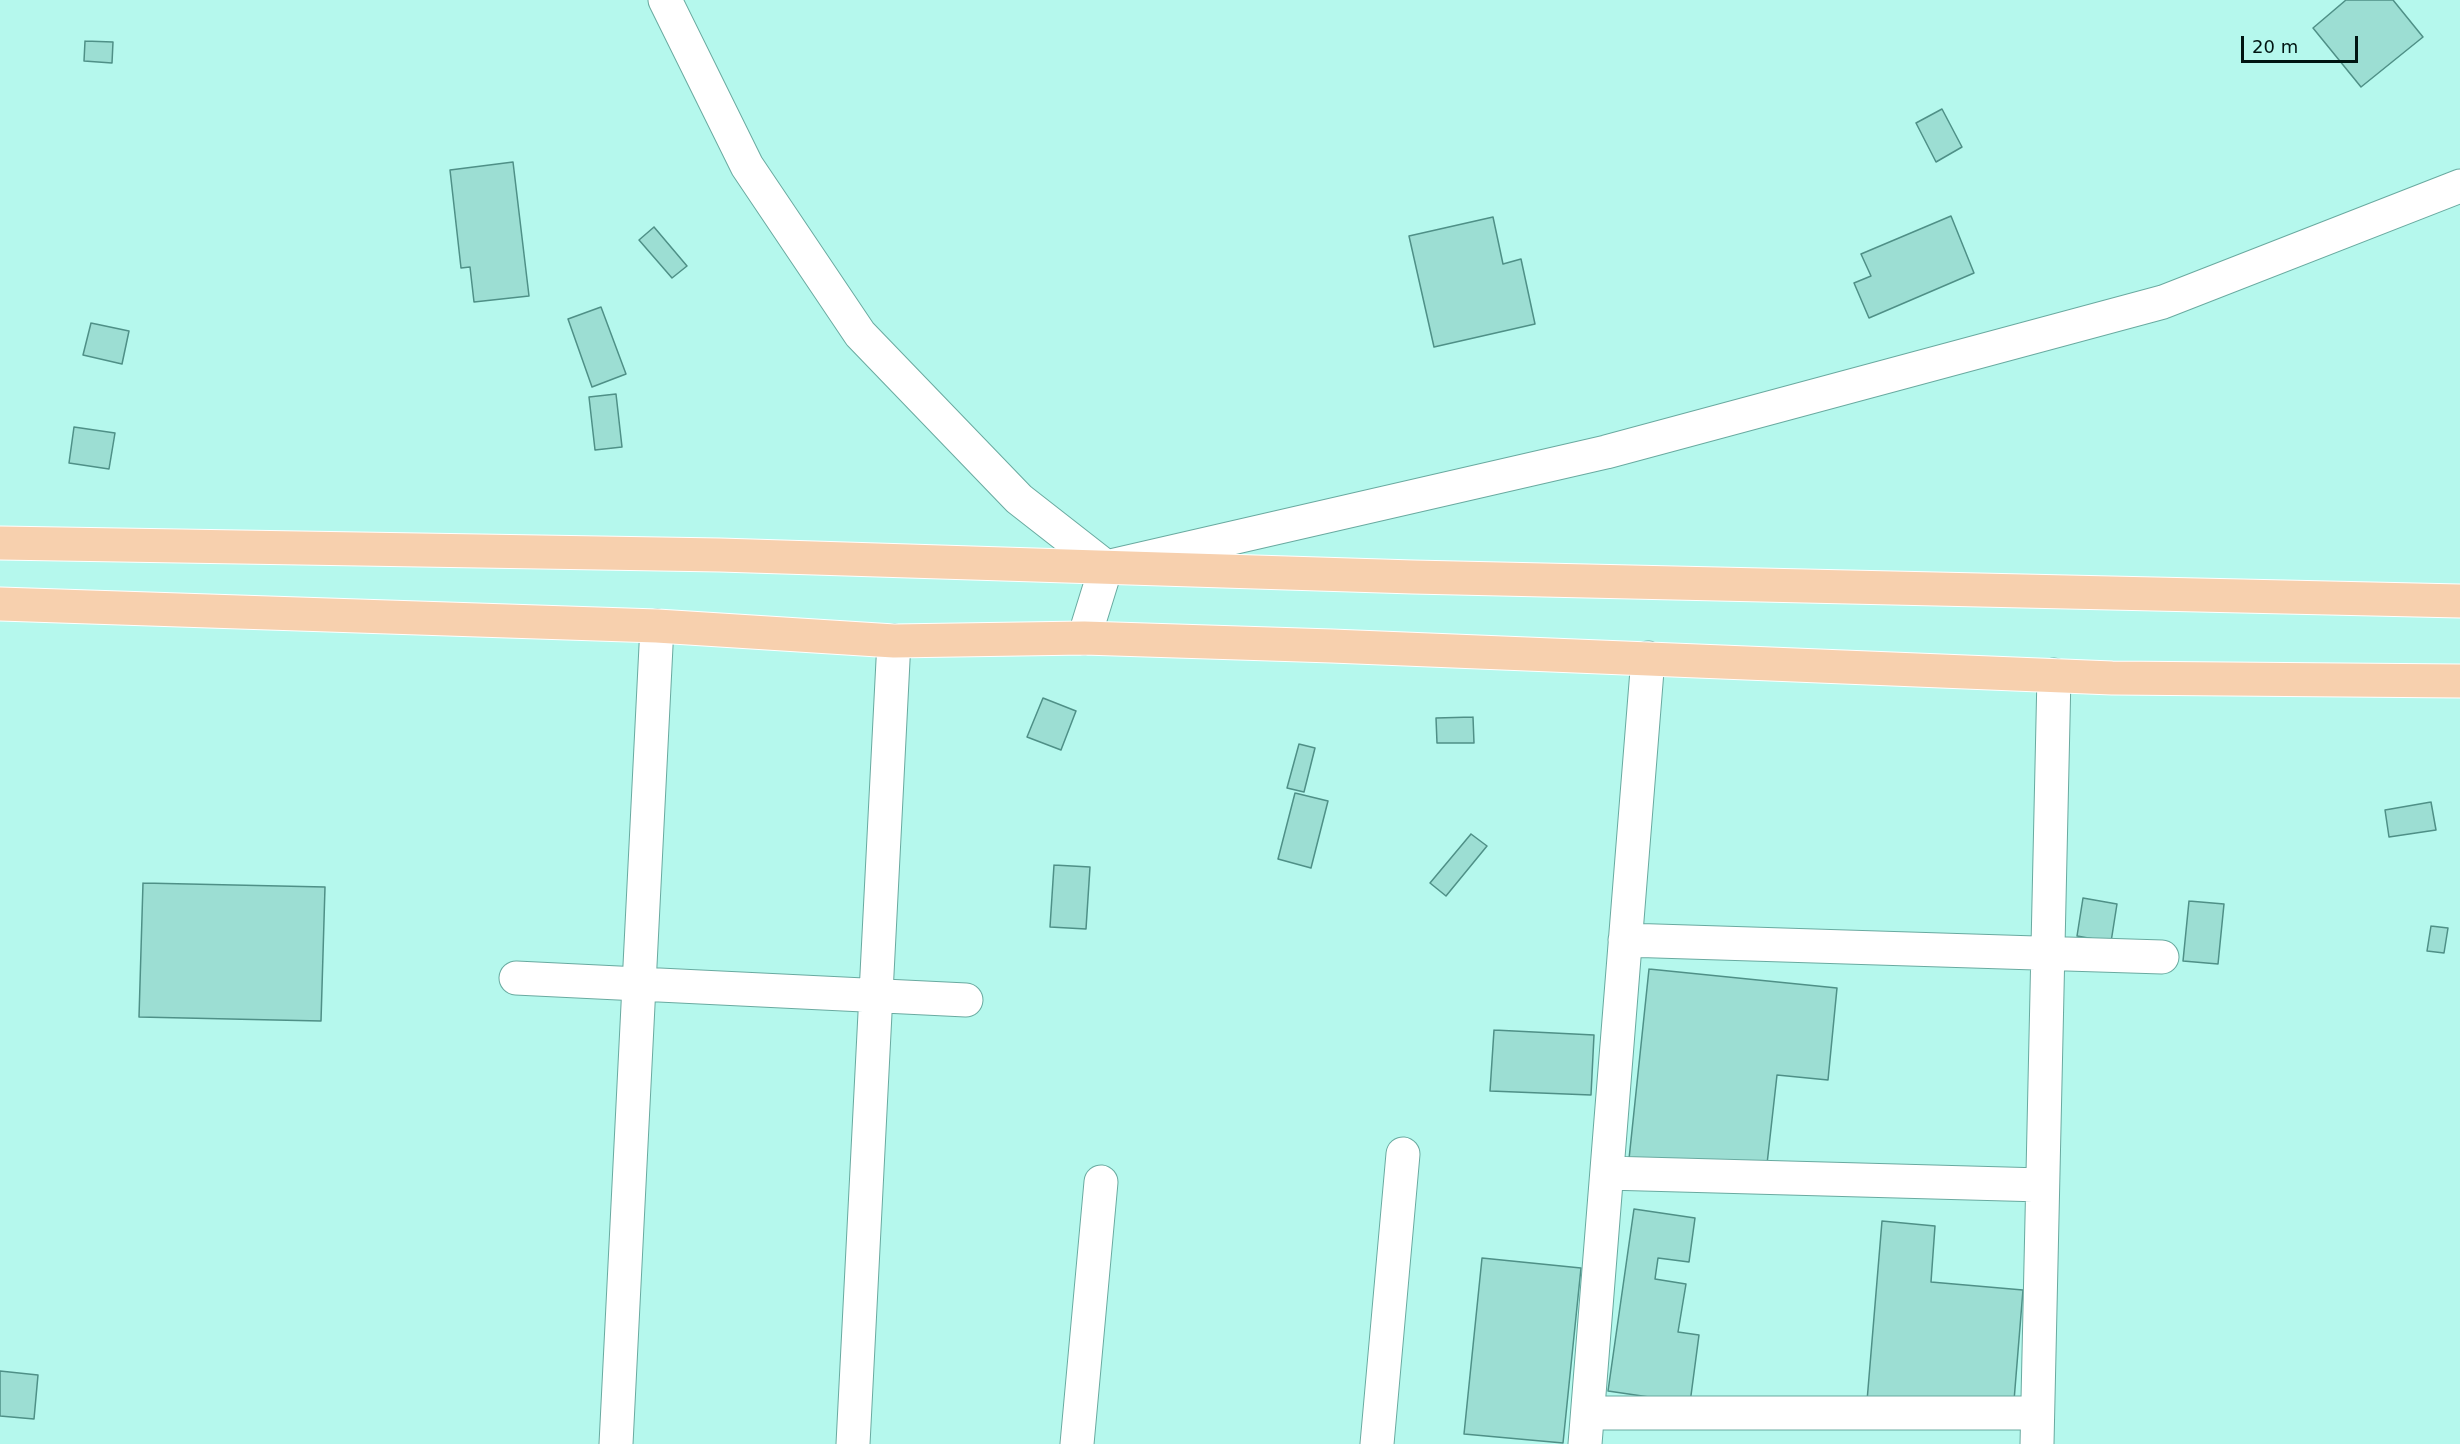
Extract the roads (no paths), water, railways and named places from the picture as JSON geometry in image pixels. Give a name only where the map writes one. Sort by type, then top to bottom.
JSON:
[{"type":"highway","points":[[0,543],[720,555],[1448,578],[2460,601]]},
{"type":"highway","points":[[0,604],[657,626],[894,641],[1084,638],[1648,658],[2112,678],[2460,681]]},
{"type":"street","points":[[665,0],[747,166],[860,333],[1019,498],[1106,567]]},
{"type":"street","points":[[1106,567],[1606,452],[2163,302],[2460,186]]},
{"type":"street","points":[[1084,638],[1106,567]]},
{"type":"street","points":[[616,1444],[657,626]]},
{"type":"street","points":[[853,1444],[894,641]]},
{"type":"street","points":[[1648,658],[1587,1429],[2037,1429],[2054,675]]},
{"type":"street","points":[[1625,940],[2162,957]]},
{"type":"street","points":[[516,978],[966,1000]]},
{"type":"street","points":[[1377,1444],[1403,1154]]},
{"type":"street","points":[[1607,1173],[2042,1185]]},
{"type":"street","points":[[1077,1444],[1101,1182]]}]
